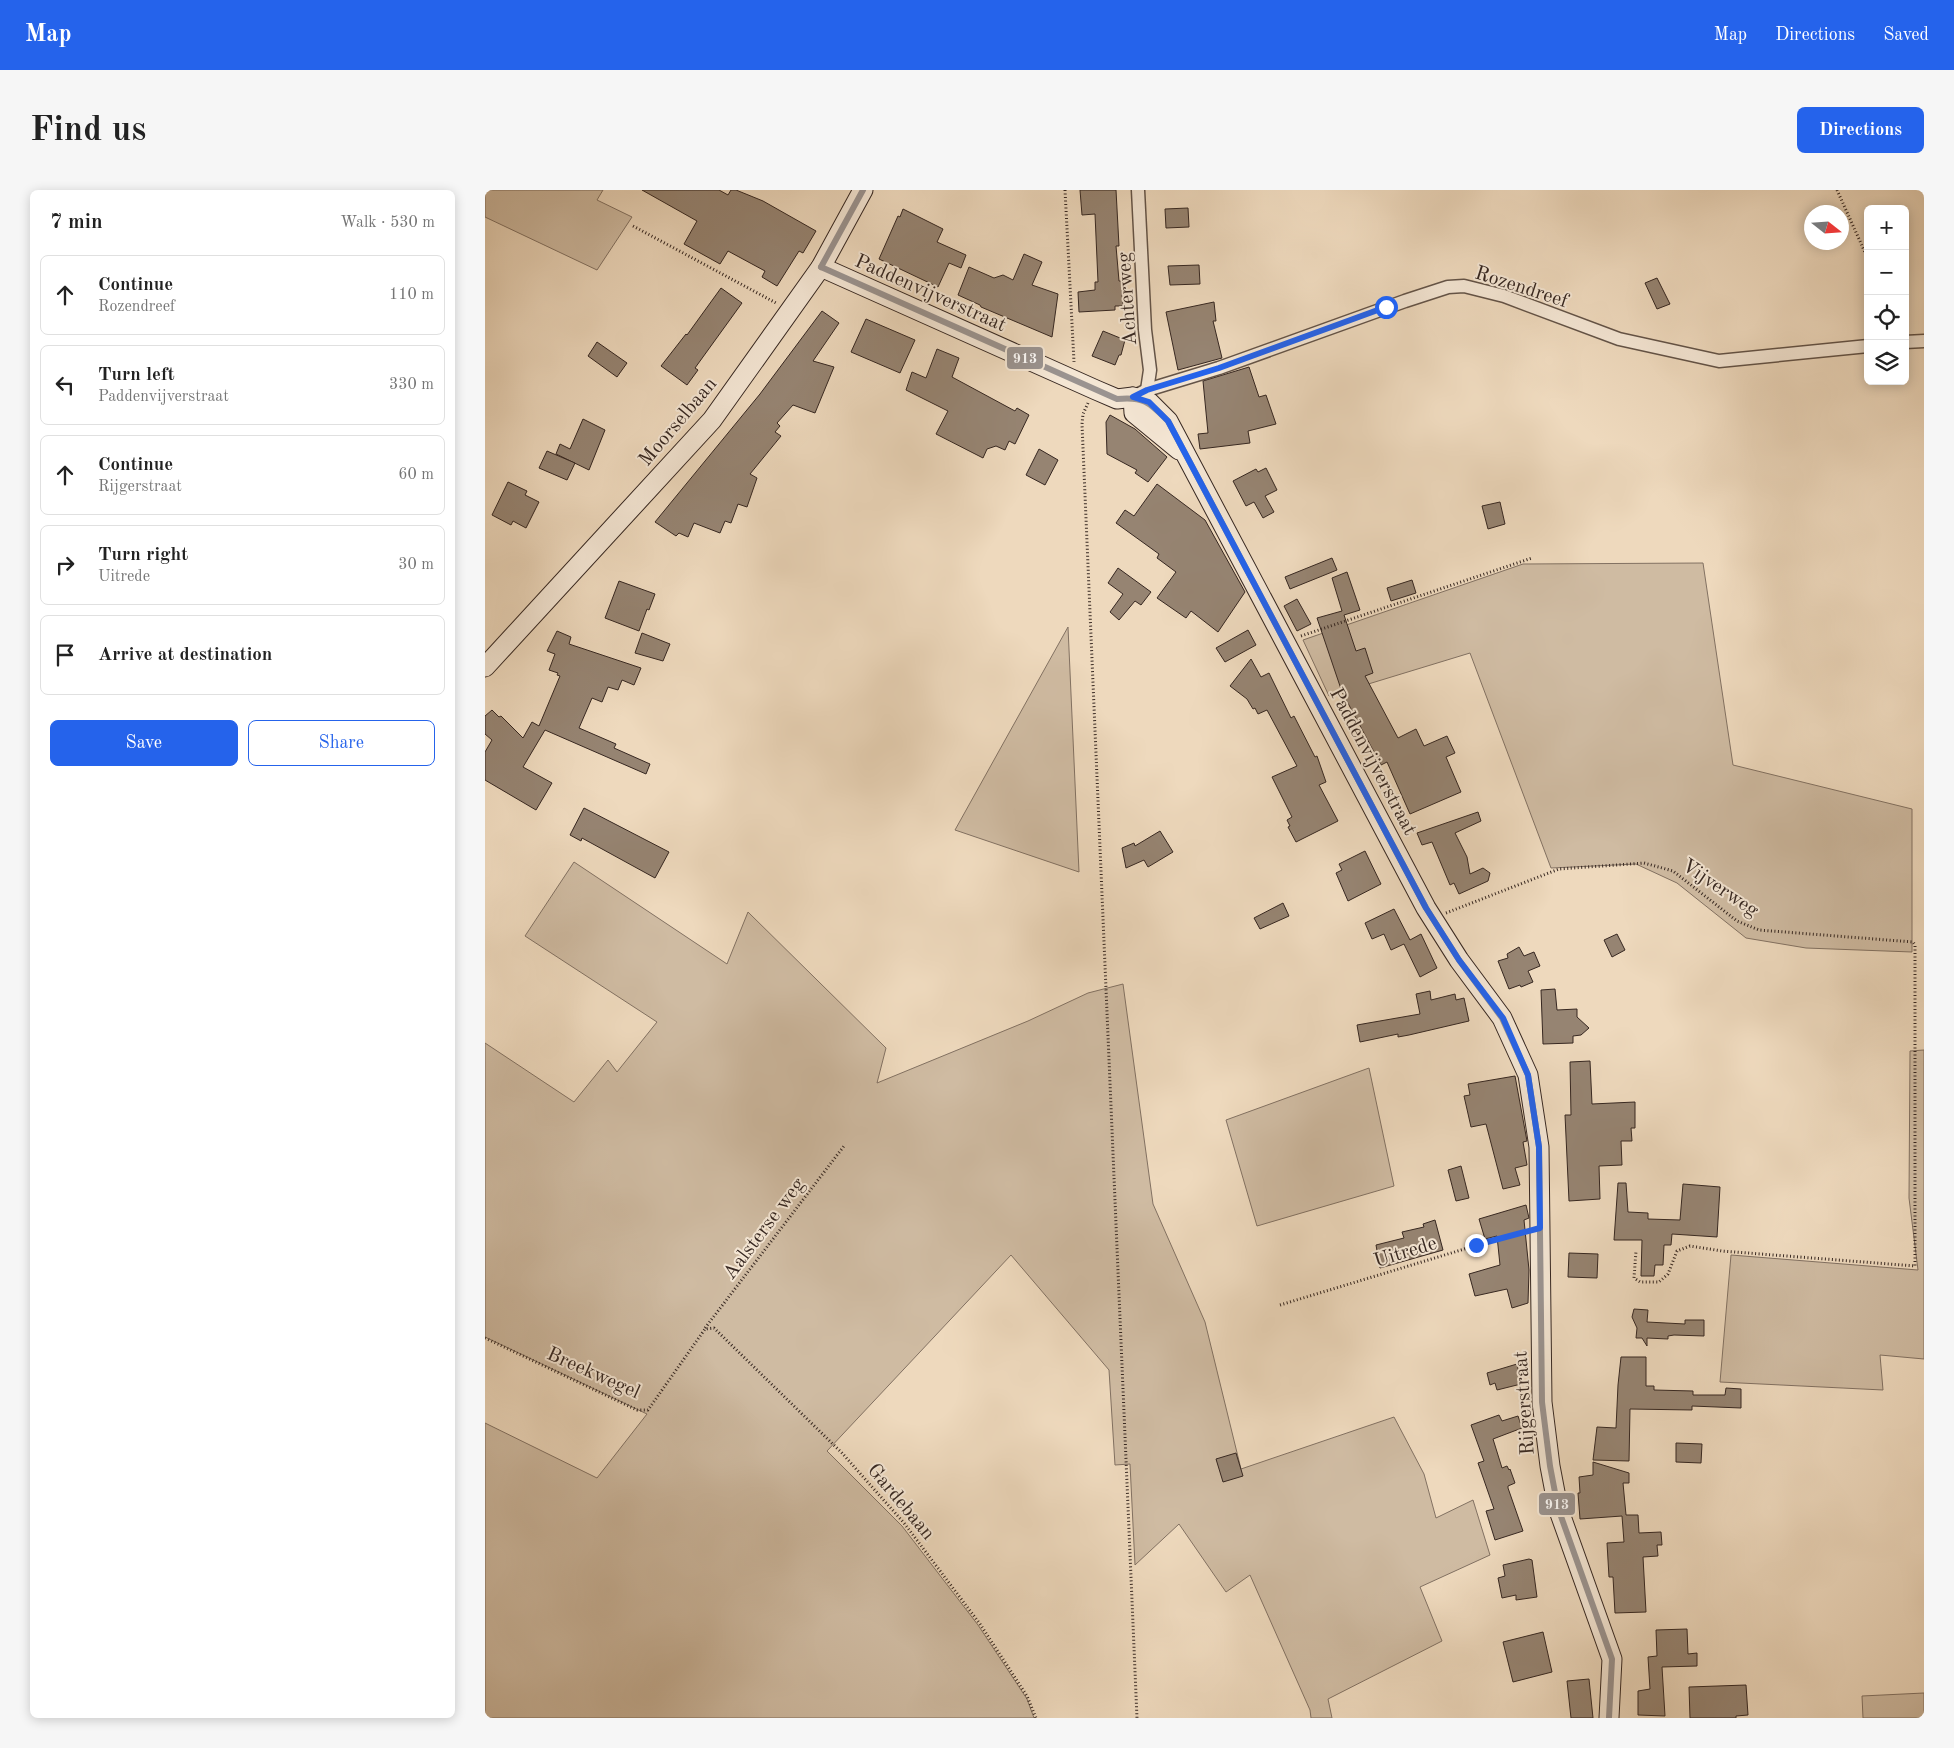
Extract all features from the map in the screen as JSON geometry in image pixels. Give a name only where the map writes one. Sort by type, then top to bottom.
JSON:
[{"type":"street","name":"Moorselbaan","points":[[490,662],[712,420],[821,267],[863,190]]},
{"type":"street","name":"Achterweg","points":[[1138,190],[1145,330],[1150,370],[1140,394]]},
{"type":"street","name":"Paddenvijverstraat","points":[[821,267],[1117,399],[1140,394],[1134,413],[1169,440],[1191,461],[1432,919],[1459,960],[1503,1018],[1528,1075]]},
{"type":"street","name":"Rozendreef","points":[[1140,394],[1448,287],[1465,286],[1504,296],[1619,339],[1719,361],[1864,346]]},
{"type":"street","points":[[1909,342],[1924,340]]},
{"type":"street","name":"Rijgerstraat","points":[[1528,1075],[1539,1147],[1542,1402],[1550,1466],[1558,1508],[1612,1659],[1609,1718]]},
{"type":"path","points":[[1065,190],[1075,365],[1069,379]]},
{"type":"path","points":[[1837,190],[1864,250]]},
{"type":"path","points":[[633,226],[790,311]]},
{"type":"path","points":[[1095,390],[1083,414],[1082,424],[1137,1718]]},
{"type":"path","points":[[1285,641],[1532,558]]},
{"type":"path","name":"Vijverweg","points":[[1432,919],[1559,869],[1644,863],[1657,865],[1673,871],[1737,921],[1759,930],[1913,942],[1915,945],[1915,1266],[1722,1251],[1690,1246],[1677,1251],[1668,1274],[1659,1282],[1640,1282],[1634,1278],[1636,1251]]},
{"type":"path","name":"Aalsterse weg","points":[[705,1328],[844,1146]]},
{"type":"path","name":"Uitrede","points":[[1280,1305],[1494,1240],[1540,1228]]},
{"type":"path","name":"Gardebaan","points":[[705,1328],[714,1328],[842,1454],[904,1523],[980,1624],[1027,1696],[1036,1718]]},
{"type":"path","name":"Breekwegel","points":[[485,1338],[637,1410],[647,1410],[705,1328]]},
{"type":"shaded area","points":[[485,190],[603,190],[597,200],[632,217],[597,270],[485,217]]},
{"type":"shaded area","points":[[1703,563],[1733,765],[1912,809],[1912,952],[1806,948],[1746,938],[1677,883],[1636,864],[1551,868],[1470,653],[1329,696],[1303,640],[1523,564]]},
{"type":"shaded area","points":[[1068,627],[1079,872],[955,830]]},
{"type":"shaded area","points":[[574,862],[727,964],[748,912],[886,1048],[877,1083],[1028,1021],[1088,993],[1123,984],[1153,1204],[1205,1322],[1241,1469],[1394,1417],[1424,1474],[1436,1518],[1473,1500],[1490,1555],[1420,1587],[1442,1641],[1328,1699],[1332,1718],[1311,1718],[1310,1710],[1250,1575],[1226,1592],[1179,1524],[1135,1565],[1130,1464],[1115,1465],[1109,1370],[1011,1255],[827,1451],[902,1526],[978,1625],[1027,1699],[1034,1718],[485,1718],[485,1423],[597,1478],[647,1414],[485,1337],[485,1043],[574,1102],[608,1060],[617,1072],[657,1022],[525,936]]},
{"type":"shaded area","points":[[1924,1050],[1924,1359],[1880,1355],[1883,1390],[1720,1382],[1731,1255],[1918,1270],[1909,1198],[1910,1051]]},
{"type":"shaded area","points":[[1369,1068],[1394,1186],[1257,1226],[1226,1120]]},
{"type":"shaded area","points":[[1924,1693],[1924,1718],[1863,1718],[1862,1696]]},
{"type":"building","points":[[642,190],[719,190],[728,195],[731,190],[736,190],[763,201],[816,231],[803,253],[799,251],[777,286],[762,277],[765,271],[728,251],[720,264],[684,244],[697,221]]},
{"type":"building","points":[[1080,190],[1116,190],[1119,246],[1116,246],[1123,306],[1115,306],[1115,310],[1079,312],[1078,292],[1095,290],[1095,282],[1098,282],[1095,214],[1082,215]]},
{"type":"building","points":[[1188,208],[1189,227],[1166,228],[1165,209]]},
{"type":"building","points":[[903,209],[943,229],[937,242],[966,255],[961,268],[949,263],[938,287],[879,259]]},
{"type":"building","points":[[1024,254],[1042,262],[1032,285],[1058,294],[1052,337],[981,307],[958,295],[969,267],[994,278],[1003,275],[1013,280]]},
{"type":"building","points":[[1199,265],[1200,284],[1170,285],[1168,266]]},
{"type":"building","points":[[1657,278],[1670,304],[1657,309],[1645,283]]},
{"type":"building","points":[[721,288],[742,303],[695,368],[698,370],[687,385],[661,366],[687,335]]},
{"type":"building","points":[[1214,302],[1216,321],[1213,321],[1222,358],[1178,370],[1166,312]]},
{"type":"building","points":[[822,311],[839,323],[813,361],[834,367],[815,413],[793,405],[777,423],[780,426],[775,432],[781,436],[750,474],[757,478],[747,507],[738,504],[731,523],[725,521],[720,533],[694,523],[688,537],[679,533],[676,536],[655,522],[760,394]]},
{"type":"building","points":[[866,319],[915,340],[900,373],[851,352]]},
{"type":"building","points":[[1103,331],[1125,340],[1121,355],[1119,355],[1115,365],[1092,356]]},
{"type":"building","points":[[597,342],[627,363],[617,377],[588,356]]},
{"type":"building","points":[[937,349],[959,358],[952,377],[1015,411],[1017,408],[1029,415],[1015,444],[1009,441],[1005,450],[996,446],[987,449],[983,458],[936,434],[948,411],[906,390],[912,372],[926,378]]},
{"type":"building","points":[[1249,367],[1259,397],[1266,395],[1276,424],[1248,431],[1250,443],[1200,449],[1198,434],[1208,433],[1203,381]]},
{"type":"building","points":[[1110,415],[1135,429],[1167,457],[1148,482],[1135,473],[1137,470],[1107,454],[1106,422]]},
{"type":"building","points":[[583,419],[605,430],[589,470],[556,454],[560,444],[570,449]]},
{"type":"building","points":[[1039,449],[1058,460],[1045,485],[1026,475]]},
{"type":"building","points":[[547,451],[575,463],[567,480],[539,468]]},
{"type":"building","points":[[1266,468],[1277,490],[1265,496],[1274,512],[1263,518],[1254,502],[1246,506],[1233,481],[1256,469],[1258,472]]},
{"type":"building","points":[[508,482],[527,491],[525,495],[539,502],[526,528],[513,521],[511,525],[492,515]]},
{"type":"building","points":[[1157,484],[1205,520],[1245,592],[1218,632],[1191,611],[1186,618],[1157,598],[1176,572],[1157,558],[1159,554],[1116,523],[1125,510],[1134,516]]},
{"type":"building","points":[[1500,502],[1505,524],[1488,529],[1482,506]]},
{"type":"building","points":[[1332,558],[1337,570],[1290,589],[1285,577]]},
{"type":"building","points":[[1118,568],[1151,592],[1141,605],[1135,601],[1119,620],[1110,612],[1123,594],[1108,583]]},
{"type":"building","points":[[1347,572],[1360,610],[1344,615],[1356,651],[1365,648],[1373,673],[1365,676],[1398,738],[1416,729],[1424,746],[1447,736],[1455,753],[1446,757],[1461,792],[1410,814],[1387,762],[1381,765],[1342,692],[1317,618],[1342,611],[1332,578]]},
{"type":"building","points":[[1412,580],[1416,593],[1391,601],[1387,588]]},
{"type":"building","points":[[619,581],[655,594],[639,631],[605,618]]},
{"type":"building","points":[[1297,599],[1311,624],[1297,631],[1284,606]]},
{"type":"building","points":[[1248,630],[1256,645],[1225,662],[1216,648]]},
{"type":"building","points":[[557,631],[571,637],[569,644],[641,668],[634,685],[622,680],[618,690],[608,687],[602,702],[592,698],[579,728],[616,744],[614,748],[650,764],[646,774],[545,730],[523,767],[552,783],[536,810],[485,780],[485,752],[492,740],[485,734],[485,716],[492,710],[499,717],[501,716],[523,738],[532,722],[539,726],[560,676],[557,675],[558,673],[549,670],[555,654],[547,651]]},
{"type":"building","points":[[642,633],[670,644],[663,661],[635,653]]},
{"type":"building","points":[[1251,659],[1261,677],[1269,673],[1291,718],[1294,716],[1315,757],[1317,756],[1326,782],[1319,785],[1338,821],[1296,842],[1288,827],[1290,826],[1287,820],[1292,817],[1272,777],[1297,766],[1267,710],[1258,714],[1247,699],[1230,686]]},
{"type":"building","points":[[584,808],[669,852],[655,878],[582,838],[581,841],[570,835]]},
{"type":"building","points":[[1478,812],[1481,821],[1455,833],[1467,857],[1470,874],[1483,868],[1490,873],[1488,881],[1459,894],[1454,883],[1450,885],[1432,842],[1422,845],[1417,833]]},
{"type":"building","points":[[1160,831],[1173,852],[1148,867],[1144,860],[1126,868],[1122,848],[1134,843],[1135,846]]},
{"type":"building","points":[[1365,851],[1381,884],[1348,901],[1336,873],[1342,870],[1339,864]]},
{"type":"building","points":[[1283,903],[1289,916],[1260,929],[1254,918]]},
{"type":"building","points":[[1394,909],[1410,940],[1421,934],[1437,968],[1420,977],[1404,944],[1391,950],[1384,934],[1372,939],[1365,923]]},
{"type":"building","points":[[1617,934],[1625,950],[1612,957],[1604,940]]},
{"type":"building","points":[[1519,947],[1524,956],[1534,952],[1540,966],[1528,971],[1533,982],[1509,989],[1498,961],[1508,958],[1507,954]]},
{"type":"building","points":[[1555,989],[1557,1010],[1577,1009],[1577,1017],[1589,1028],[1581,1035],[1573,1036],[1573,1043],[1543,1044],[1541,990]]},
{"type":"building","points":[[1430,991],[1431,1000],[1455,994],[1456,1000],[1464,998],[1469,1021],[1409,1035],[1398,1037],[1398,1034],[1360,1042],[1357,1025],[1420,1014],[1416,994]]},
{"type":"building","points":[[1590,1061],[1592,1104],[1635,1102],[1635,1128],[1631,1128],[1632,1141],[1621,1141],[1622,1165],[1599,1166],[1600,1199],[1569,1201],[1565,1115],[1571,1115],[1570,1062]]},
{"type":"building","points":[[1515,1076],[1527,1141],[1523,1142],[1527,1165],[1515,1168],[1520,1185],[1503,1189],[1486,1124],[1471,1127],[1464,1096],[1470,1095],[1468,1084]]},
{"type":"building","points":[[1461,1166],[1469,1198],[1456,1201],[1448,1170]]},
{"type":"building","points":[[1618,1183],[1626,1183],[1628,1212],[1648,1213],[1648,1219],[1680,1220],[1683,1184],[1720,1187],[1717,1237],[1672,1234],[1671,1245],[1664,1245],[1663,1265],[1655,1265],[1654,1276],[1641,1276],[1642,1240],[1614,1240]]},
{"type":"building","points":[[1526,1205],[1529,1218],[1524,1220],[1529,1270],[1528,1303],[1512,1308],[1507,1289],[1475,1296],[1469,1274],[1500,1265],[1497,1236],[1485,1239],[1479,1219]]},
{"type":"building","points":[[1435,1220],[1443,1250],[1380,1268],[1376,1245],[1404,1238],[1402,1232],[1424,1227],[1423,1224]]},
{"type":"building","points":[[1569,1253],[1598,1254],[1597,1278],[1568,1277]]},
{"type":"building","points":[[1634,1309],[1648,1310],[1647,1322],[1685,1324],[1685,1320],[1704,1320],[1704,1336],[1674,1335],[1668,1336],[1668,1339],[1647,1338],[1647,1346],[1642,1338],[1636,1338],[1637,1328],[1632,1317]]},
{"type":"building","points":[[1621,1357],[1646,1357],[1646,1386],[1654,1386],[1654,1390],[1693,1391],[1693,1395],[1725,1395],[1726,1388],[1741,1389],[1741,1408],[1692,1406],[1692,1410],[1630,1409],[1629,1461],[1593,1460],[1597,1427],[1616,1428]]},
{"type":"building","points":[[1517,1364],[1521,1384],[1497,1390],[1495,1383],[1490,1385],[1487,1373]]},
{"type":"building","points":[[1499,1415],[1502,1421],[1518,1416],[1522,1428],[1493,1439],[1502,1468],[1507,1466],[1510,1469],[1515,1483],[1508,1486],[1508,1488],[1523,1531],[1495,1540],[1486,1511],[1494,1509],[1478,1463],[1484,1461],[1471,1425]]},
{"type":"building","points":[[1676,1443],[1702,1444],[1701,1463],[1676,1462]]},
{"type":"building","points":[[1236,1453],[1243,1476],[1223,1482],[1216,1459]]},
{"type":"building","points":[[1593,1462],[1629,1473],[1629,1483],[1623,1483],[1626,1515],[1638,1515],[1639,1533],[1661,1532],[1662,1545],[1657,1545],[1658,1556],[1643,1557],[1646,1612],[1615,1613],[1613,1577],[1609,1577],[1607,1543],[1624,1542],[1622,1516],[1580,1519],[1579,1477],[1593,1475]]},
{"type":"building","points":[[1532,1560],[1537,1597],[1516,1600],[1516,1595],[1502,1598],[1498,1578],[1505,1576],[1503,1565]]},
{"type":"building","points":[[1687,1629],[1688,1654],[1697,1653],[1697,1666],[1662,1667],[1665,1716],[1638,1715],[1638,1691],[1650,1689],[1648,1657],[1657,1656],[1656,1630]]},
{"type":"building","points":[[1543,1632],[1552,1672],[1513,1682],[1503,1642]]},
{"type":"building","points":[[1589,1679],[1593,1718],[1571,1718],[1567,1681]]},
{"type":"building","points":[[1746,1685],[1748,1715],[1736,1716],[1736,1718],[1690,1718],[1689,1687]]},
{"type":"transit line","name":"913","points":[[821,267],[863,190]]},
{"type":"transit line","name":"913","points":[[821,267],[1117,399],[1126,398],[1146,402],[1168,421],[1426,908],[1459,960],[1502,1018],[1528,1075],[1539,1147],[1542,1402],[1550,1466],[1558,1508],[1612,1659],[1609,1718]]},
{"type":"route","points":[[1386,307],[1219,368],[1147,390],[1133,397],[1149,402],[1168,421],[1191,461],[1432,919],[1459,960],[1503,1018],[1528,1075],[1539,1147],[1540,1228],[1476,1245]]}]
